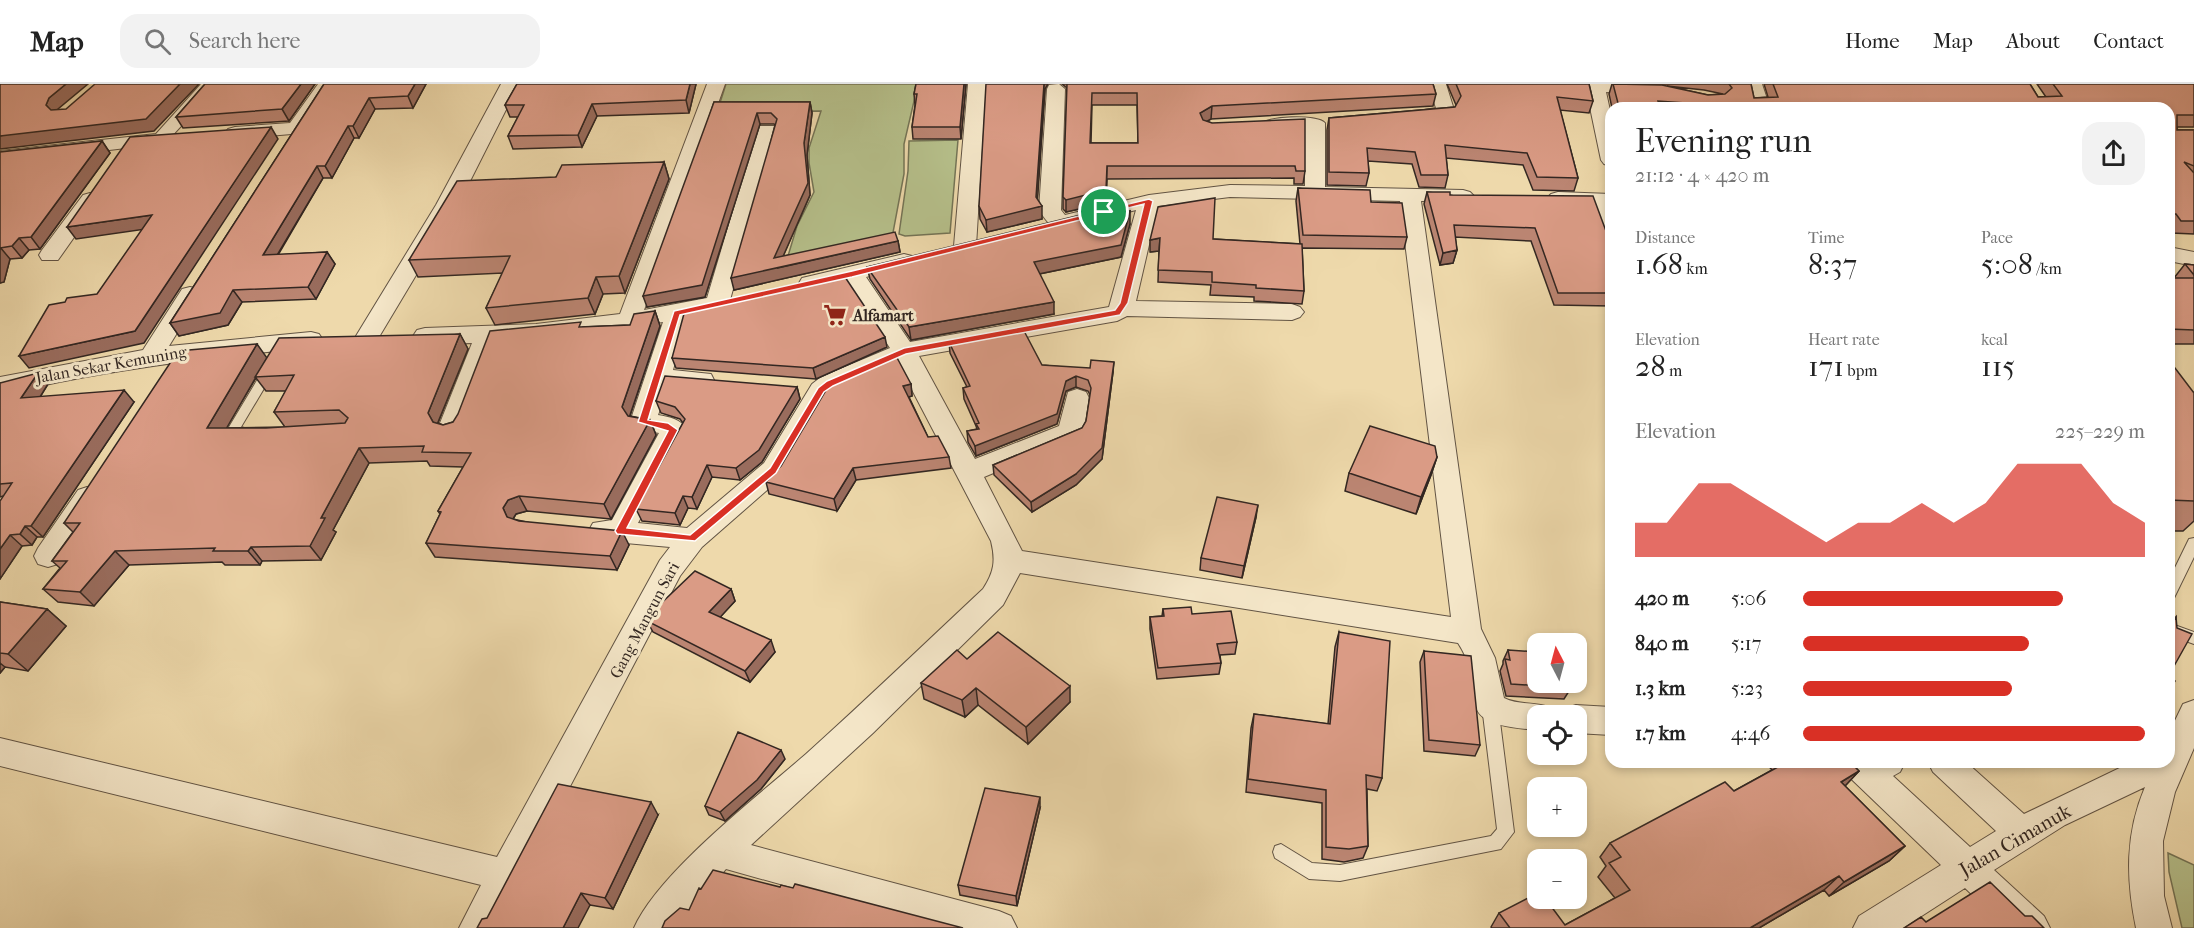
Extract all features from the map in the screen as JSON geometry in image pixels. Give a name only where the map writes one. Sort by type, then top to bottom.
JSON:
[{"type":"street","points":[[165,133],[211,84]]},
{"type":"street","points":[[283,149],[328,84]]},
{"type":"street","points":[[368,336],[447,205],[510,84]]},
{"type":"street","points":[[628,320],[716,84]]},
{"type":"street","points":[[942,252],[975,244],[977,84]]},
{"type":"street","points":[[1393,118],[1445,113],[1446,109],[1437,84]]},
{"type":"street","points":[[1753,84],[1758,102]]},
{"type":"street","points":[[1605,135],[1593,86],[1660,88]]},
{"type":"street","points":[[1056,89],[1049,225],[1149,201],[1230,191],[1481,197]]},
{"type":"street","points":[[1246,126],[1337,122]]},
{"type":"street","points":[[1315,123],[1315,193]]},
{"type":"street","points":[[220,134],[296,129]]},
{"type":"street","points":[[717,304],[767,130]]},
{"type":"street","points":[[0,157],[188,137]]},
{"type":"street","points":[[117,161],[131,142]]},
{"type":"street","points":[[51,255],[104,180]]},
{"type":"street","points":[[1410,195],[1467,633],[1477,645],[1482,660],[1490,706],[1507,715],[1527,716]]},
{"type":"street","points":[[1540,198],[1605,199]]},
{"type":"street","points":[[1149,201],[1122,308],[1292,312]]},
{"type":"street","points":[[2175,255],[2194,259]]},
{"type":"street","points":[[784,289],[920,257]]},
{"type":"street","points":[[652,928],[676,897],[720,852],[869,717],[993,597],[1004,580],[1010,560],[1005,541],[994,518],[967,473],[904,351],[852,274]]},
{"type":"street","points":[[153,355],[202,276]]},
{"type":"street","name":"Jalan Sekar Kemuning","points":[[0,386],[60,371],[184,351],[368,336],[487,336],[569,329],[677,313],[739,299]]},
{"type":"street","name":"Gang Mangun Sari","points":[[477,928],[670,568],[692,539],[773,470],[810,389],[830,383],[904,351],[1111,315],[1122,308]]},
{"type":"street","points":[[620,531],[674,430],[665,425],[643,422],[659,377],[677,313]]},
{"type":"street","points":[[451,428],[487,336]]},
{"type":"street","points":[[164,380],[184,351]]},
{"type":"street","points":[[659,377],[729,382]]},
{"type":"street","points":[[967,473],[1071,431],[1077,398]]},
{"type":"street","points":[[48,556],[99,478]]},
{"type":"street","points":[[573,527],[692,539]]},
{"type":"street","points":[[1010,560],[1467,633]]},
{"type":"street","points":[[2175,749],[2194,713]]},
{"type":"street","points":[[1587,720],[1605,721]]},
{"type":"street","points":[[0,752],[506,875]]},
{"type":"street","points":[[1873,768],[2032,928]]},
{"type":"street","points":[[1950,768],[2022,834]]},
{"type":"street","name":"Jalan Cimanuk","points":[[1871,928],[2054,814],[2152,768]]},
{"type":"street","points":[[2154,928],[2145,881],[2145,843],[2150,814],[2166,768]]},
{"type":"street","points":[[720,852],[999,928]]},
{"type":"lane","points":[[263,434],[241,435],[235,432],[235,427],[285,342]]},
{"type":"lane","points":[[2175,582],[2194,543]]},
{"type":"lane","points":[[2175,631],[2194,638]]},
{"type":"lane","points":[[1281,852],[1309,871],[1340,873],[1495,843],[1506,832],[1490,706]]},
{"type":"green space","points":[[726,84],[918,84],[904,144],[904,174],[892,238],[785,266],[797,226],[814,192],[809,148],[821,111],[717,112]]},
{"type":"green space","points":[[958,140],[950,233],[905,236],[899,234],[908,171],[909,141]]},
{"type":"green space","points":[[2168,853],[2194,865],[2194,928],[2182,928],[2169,872]]},
{"type":"building","points":[[0,84],[66,84],[49,98],[46,105],[51,110],[66,109],[95,84],[180,84],[146,119],[0,136]]},
{"type":"building","points":[[205,84],[301,84],[282,109],[176,117]]},
{"type":"building","points":[[324,84],[415,84],[408,96],[369,98],[353,126],[348,126],[325,166],[317,166],[263,255],[327,252],[308,287],[233,290],[220,313],[170,323]]},
{"type":"building","points":[[517,84],[690,84],[686,100],[592,104],[578,135],[508,136],[524,105],[505,105]]},
{"type":"building","points":[[916,84],[964,84],[960,127],[912,127],[917,94],[914,94]]},
{"type":"building","points":[[986,84],[1044,84],[1036,197],[1042,206],[986,220],[979,206]]},
{"type":"building","points":[[1067,84],[1433,84],[1436,94],[1212,106],[1200,113],[1203,120],[1212,123],[1305,119],[1305,171],[1296,171],[1295,166],[1107,166],[1106,190],[1066,200],[1063,197]],"holes":[[[1092,93],[1137,93],[1138,143],[1090,143]]]},
{"type":"building","points":[[1456,84],[1589,84],[1593,101],[1557,97],[1578,178],[1537,177],[1527,153],[1445,145],[1448,175],[1421,175],[1415,152],[1367,148],[1369,173],[1329,172],[1329,118],[1455,107],[1461,96]]},
{"type":"building","points":[[1613,84],[1662,85],[1708,95],[1725,94],[1732,88],[1729,84],[1751,84],[1754,98],[1778,97],[1773,84],[2030,84],[2038,97],[2062,96],[2053,84],[2194,84],[2194,115],[2177,115],[2177,130],[2194,130],[2194,166],[2184,162],[2194,173],[2194,221],[2181,221],[2175,214],[2175,102],[1618,102]]},
{"type":"building","points":[[714,102],[810,102],[804,143],[808,183],[774,258],[895,232],[898,241],[731,278],[777,119],[771,113],[757,113],[702,285],[643,296]]},
{"type":"building","points":[[271,127],[135,331],[19,356],[49,305],[65,302],[67,298],[97,294],[152,215],[67,227],[130,137]]},
{"type":"building","points":[[102,141],[31,237],[19,238],[12,246],[0,248],[0,152]]},
{"type":"building","points":[[664,162],[619,276],[596,277],[588,298],[486,308],[510,256],[409,260],[457,181],[556,177],[562,165]]},
{"type":"building","points":[[1298,188],[1370,190],[1371,202],[1402,203],[1407,237],[1303,235]]},
{"type":"building","points":[[1427,192],[1450,192],[1450,195],[1593,196],[1605,228],[1605,293],[1558,293],[1535,228],[1454,225],[1457,250],[1443,253]]},
{"type":"building","points":[[1215,198],[1213,239],[1302,244],[1304,291],[1212,282],[1212,272],[1158,270],[1160,238],[1150,240],[1158,207]]},
{"type":"building","points":[[1105,209],[1105,215],[1130,211],[1121,245],[1034,262],[1054,302],[909,327],[867,267]]},
{"type":"building","points":[[2185,264],[2194,265],[2194,275]]},
{"type":"building","points":[[843,274],[885,337],[813,368],[672,358],[685,310]]},
{"type":"building","points":[[2175,278],[2194,278],[2194,330],[2175,329]]},
{"type":"building","points":[[655,311],[622,407],[628,416],[650,420],[604,504],[519,496],[508,500],[503,508],[507,517],[519,521],[622,531],[610,556],[426,543],[441,512],[438,511],[471,453],[422,452],[424,446],[359,448],[321,518],[325,518],[310,546],[251,547],[248,551],[213,551],[215,548],[115,551],[80,592],[43,589],[67,561],[52,561],[80,523],[64,523],[178,351],[257,344],[207,428],[266,428],[345,423],[348,418],[339,410],[274,412],[294,375],[255,377],[279,338],[460,334],[428,413],[433,422],[443,425],[453,422],[458,414],[490,331],[581,322],[579,327],[630,325],[634,314]]},
{"type":"building","points":[[1023,329],[1042,365],[1090,368],[1091,360],[1114,362],[1102,448],[1076,474],[1031,502],[993,465],[1082,428],[1086,421],[1091,388],[1088,380],[1076,376],[1066,381],[1057,414],[975,446],[967,431],[979,429],[976,424],[979,423],[963,388],[970,386],[949,342]]},
{"type":"building","points":[[895,354],[911,384],[903,386],[928,437],[938,436],[949,457],[853,468],[834,499],[766,482],[781,466],[829,385]]},
{"type":"building","points":[[2175,368],[2194,393],[2194,501],[2175,500]]},
{"type":"building","points":[[38,373],[21,398],[124,390],[31,526],[25,526],[20,534],[10,535],[0,549],[0,501],[12,483],[0,484],[0,383]]},
{"type":"building","points":[[665,376],[797,387],[759,450],[736,468],[707,465],[692,497],[683,496],[675,513],[636,509],[685,419],[675,407],[656,401]]},
{"type":"building","points":[[1370,426],[1435,446],[1437,457],[1421,497],[1349,473]]},
{"type":"building","points":[[1217,497],[1258,505],[1244,566],[1201,558]]},
{"type":"building","points":[[695,571],[731,589],[709,612],[771,640],[745,671],[647,621],[651,613]]},
{"type":"building","points":[[0,602],[47,609],[8,654],[0,653]]},
{"type":"building","points":[[1191,607],[1192,614],[1231,611],[1237,642],[1217,644],[1221,663],[1158,668],[1150,617],[1164,616],[1163,609]]},
{"type":"building","points":[[2176,617],[2177,628],[2192,634],[2175,664]]},
{"type":"building","points":[[998,632],[1070,686],[1026,727],[976,688],[962,700],[921,683],[957,650],[967,659]]},
{"type":"building","points":[[1339,632],[1390,641],[1382,778],[1366,775],[1368,846],[1349,849],[1326,847],[1326,790],[1248,779],[1254,714],[1330,724]]},
{"type":"building","points":[[1508,650],[1527,651],[1527,685],[1511,684],[1505,659],[1510,660]]},
{"type":"building","points":[[1424,651],[1471,656],[1480,745],[1429,740]]},
{"type":"building","points":[[738,732],[781,750],[757,780],[720,812],[705,806]]},
{"type":"building","points":[[1776,768],[1856,768],[1859,771],[1841,782],[1905,846],[1844,882],[1839,876],[1750,928],[1510,928],[1499,913],[1527,899],[1527,909],[1553,909],[1565,925],[1630,890],[1609,863],[1621,857],[1610,843],[1725,782],[1734,791]]},
{"type":"building","points":[[558,784],[651,802],[605,898],[581,893],[563,928],[477,928],[482,919],[487,918]]},
{"type":"building","points":[[985,788],[1040,797],[1016,896],[958,885]]},
{"type":"building","points":[[713,870],[780,887],[781,885],[793,888],[795,884],[963,928],[662,928],[665,921],[680,908],[689,910],[699,888],[701,889]]},
{"type":"building","points":[[1990,882],[2025,916],[2032,916],[2044,928],[1904,928],[1921,917],[1926,922]]},
{"type":"place","name":"Alfamart","points":[[835,315]]},
{"type":"route","points":[[1149,201],[1124,303],[1118,313],[904,351],[830,383],[821,390],[796,436],[773,470],[692,539],[620,531],[646,478],[674,430],[665,425],[643,422],[659,377],[677,313],[852,274],[1104,212],[1149,201]]}]
